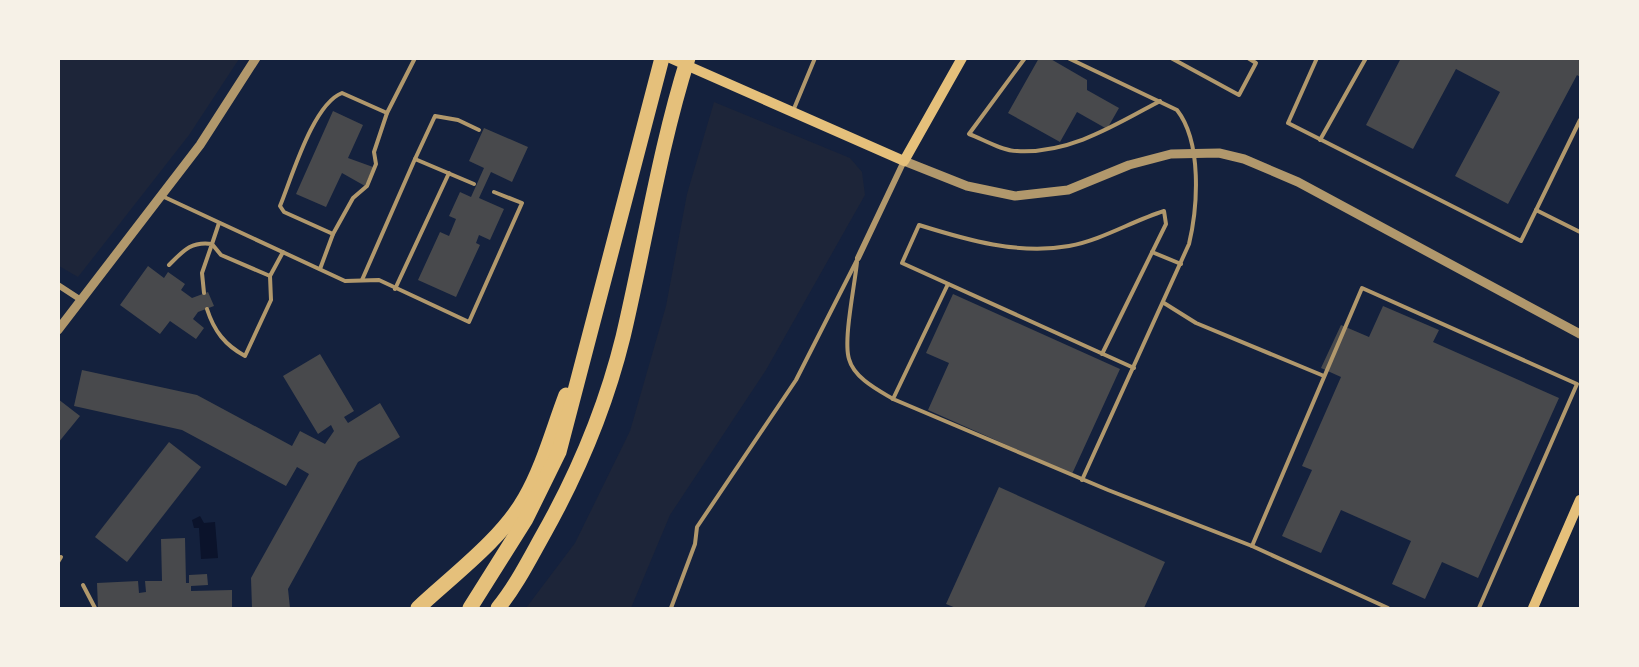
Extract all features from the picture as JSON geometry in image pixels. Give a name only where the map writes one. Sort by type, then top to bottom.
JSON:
[{"type":"highway","points":[[470,609],[526,519],[559,452],[662,58]]},
{"type":"highway","points":[[500,609],[557,511],[587,447],[606,395],[623,339],[670,113],[688,58]]},
{"type":"highway","points":[[418,609],[493,537],[525,498],[596,316]]},
{"type":"main road","points":[[670,58],[904,161],[962,58]]},
{"type":"main road","points":[[1533,609],[1581,500]]},
{"type":"street","points":[[58,330],[219,119],[256,58]]},
{"type":"street","points":[[858,258],[904,161],[967,186],[992,193],[1038,196],[1083,186],[1146,159],[1192,152],[1231,156],[1266,167],[1581,334]]},
{"type":"street","points":[[58,285],[81,300]]},
{"type":"lane","points":[[320,269],[333,234],[353,198],[367,186],[376,164],[374,152],[387,113],[415,58]]},
{"type":"lane","points":[[792,112],[815,58]]},
{"type":"lane","points":[[1024,58],[969,134],[1015,152],[1066,147],[1110,128],[1161,100]]},
{"type":"lane","points":[[1068,58],[1161,100],[1177,110],[1187,123],[1192,152],[1196,216],[1181,264],[1082,480]]},
{"type":"lane","points":[[1171,58],[1239,95],[1256,63],[1248,58]]},
{"type":"lane","points":[[1317,58],[1288,123],[1521,241],[1581,120]]},
{"type":"lane","points":[[1320,140],[1366,58]]},
{"type":"lane","points":[[333,234],[284,212],[280,206],[314,124],[332,97],[342,93],[387,113]]},
{"type":"lane","points":[[362,280],[435,116],[458,120],[479,130]]},
{"type":"lane","points":[[415,159],[474,184]]},
{"type":"lane","points":[[395,289],[449,173]]},
{"type":"lane","points":[[161,196],[345,281],[379,280],[469,322],[522,203],[494,192]]},
{"type":"lane","points":[[1102,354],[1166,224],[1164,210],[1089,241],[1069,246],[1042,248],[987,244],[919,225],[902,263],[1102,354],[1134,368]]},
{"type":"lane","points":[[1536,210],[1581,232]]},
{"type":"lane","points":[[204,294],[202,273],[219,223]]},
{"type":"lane","points":[[169,265],[188,246],[199,242],[212,243],[221,255],[270,276]]},
{"type":"lane","points":[[207,309],[212,324],[228,347],[245,356],[271,300],[270,276],[284,252]]},
{"type":"lane","points":[[1152,252],[1181,264]]},
{"type":"lane","points":[[858,258],[849,330],[849,360],[867,384],[892,399],[1082,480],[1252,546],[1388,609]]},
{"type":"lane","points":[[671,609],[695,544],[696,527],[795,380],[858,258]]},
{"type":"lane","points":[[892,399],[948,284]]},
{"type":"lane","points":[[1252,546],[1362,288],[1578,384],[1479,609]]},
{"type":"lane","points":[[1164,303],[1196,323],[1324,376]]},
{"type":"lane","points":[[83,585],[95,609]]},
{"type":"shaded area","points":[[58,59],[239,59],[189,135],[78,277],[59,266]]},
{"type":"shaded area","points":[[714,102],[850,158],[862,172],[865,195],[766,370],[670,515],[631,608],[526,608],[575,543],[630,431],[666,306],[687,194]]},
{"type":"shaded area","points":[[200,516],[204,523],[215,522],[218,558],[201,559],[199,528],[194,528],[192,520]]},
{"type":"building","points":[[1039,58],[1049,58],[1087,80],[1087,90],[1119,108],[1107,129],[1077,112],[1060,142],[1008,113]]},
{"type":"building","points":[[1401,58],[1580,58],[1580,77],[1577,75],[1508,204],[1455,176],[1500,92],[1456,69],[1413,149],[1366,125]]},
{"type":"building","points":[[333,111],[363,125],[348,158],[373,167],[365,186],[342,173],[326,207],[296,194]]},
{"type":"building","points":[[484,128],[528,147],[512,182],[491,172],[479,198],[504,209],[490,240],[479,235],[476,243],[480,245],[456,297],[418,280],[440,232],[449,236],[456,219],[449,216],[460,192],[471,197],[484,168],[469,161]]},
{"type":"building","points":[[148,266],[164,278],[168,272],[185,284],[181,290],[192,298],[208,292],[214,306],[198,312],[193,319],[204,328],[196,339],[170,321],[160,334],[120,305]]},
{"type":"building","points":[[953,294],[1120,369],[1072,474],[928,410],[949,363],[926,353]]},
{"type":"building","points":[[1383,306],[1439,330],[1433,342],[1559,398],[1478,578],[1442,562],[1425,599],[1392,584],[1411,541],[1341,510],[1321,553],[1282,536],[1312,470],[1302,466],[1341,377],[1321,368],[1341,325],[1369,337]]},
{"type":"building","points":[[320,354],[354,411],[344,417],[348,423],[380,403],[400,437],[358,462],[288,589],[290,608],[252,608],[251,578],[309,474],[297,467],[286,486],[182,430],[74,406],[82,370],[197,395],[292,446],[300,431],[325,444],[334,431],[331,425],[318,434],[283,376]]},
{"type":"building","points":[[58,399],[80,416],[58,443]]},
{"type":"building","points":[[169,442],[201,467],[127,562],[95,537]]},
{"type":"building","points":[[999,487],[1165,562],[1144,608],[956,608],[946,604]]},
{"type":"building","points":[[185,538],[186,583],[189,583],[189,575],[207,574],[208,585],[191,586],[191,591],[232,590],[232,608],[98,608],[97,583],[138,581],[139,593],[146,592],[145,581],[162,581],[161,539]]}]
